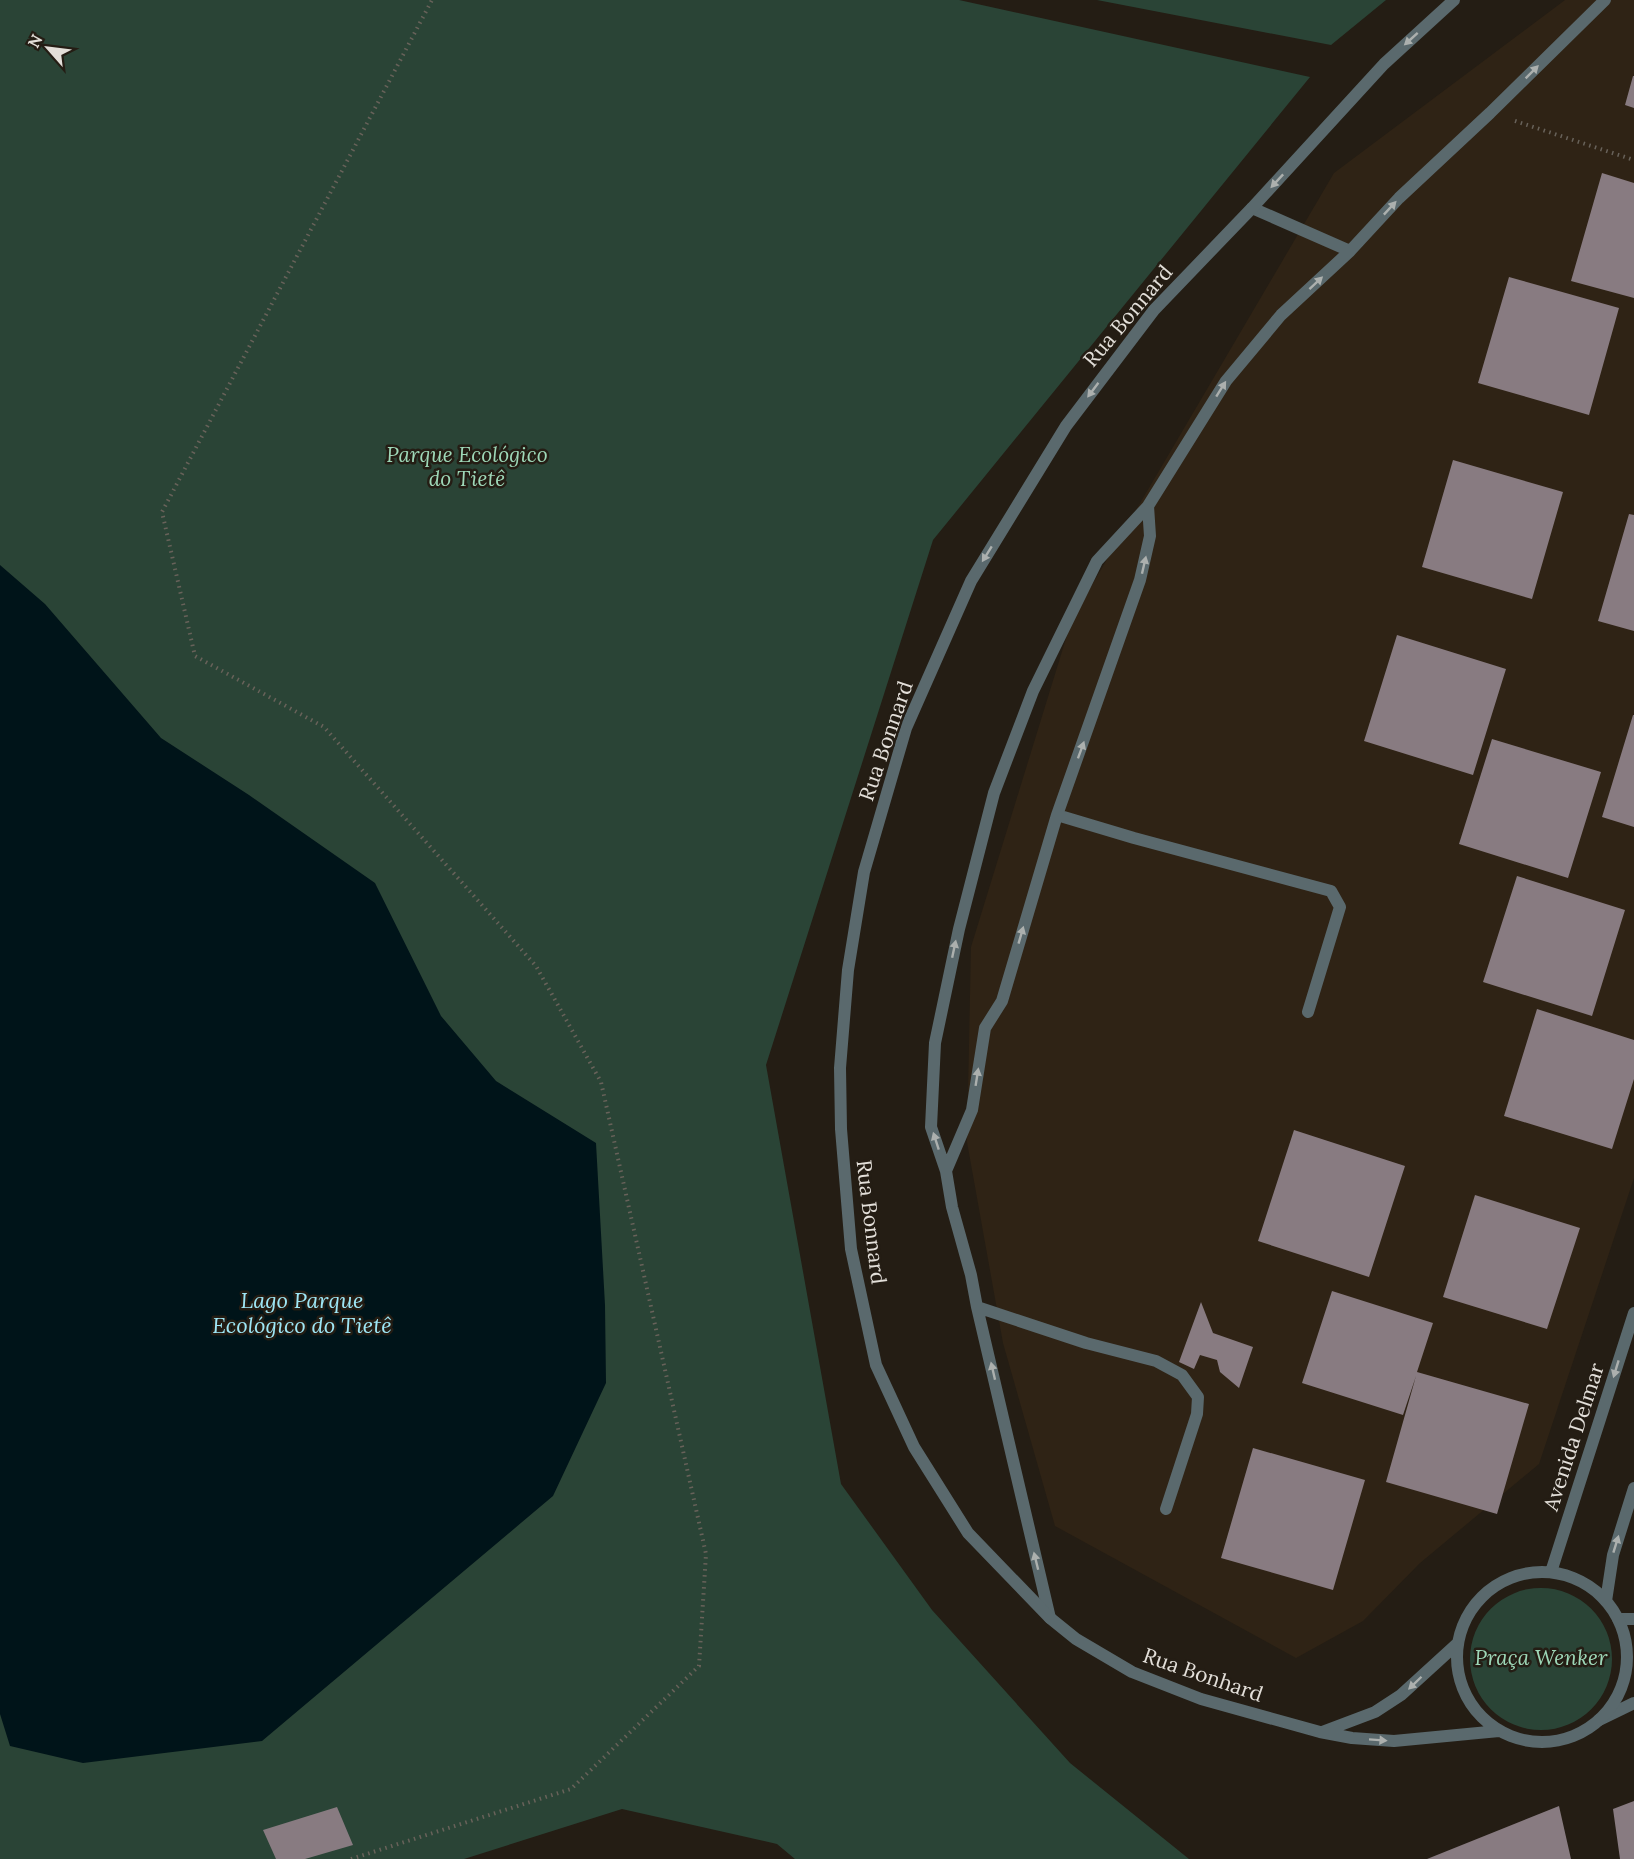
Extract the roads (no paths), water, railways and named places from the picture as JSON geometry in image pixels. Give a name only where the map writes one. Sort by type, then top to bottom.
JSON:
[{"type":"street","name":"Rua Bonnard","points":[[1050,1618],[968,1533],[914,1447],[876,1365],[851,1249],[841,1129],[840,1068],[848,970],[864,872],[906,728],[971,581],[1066,426],[1154,310],[1252,208],[1384,64],[1454,0]]},
{"type":"street","points":[[1050,1618],[971,1275],[952,1207],[946,1172],[931,1127],[934,1043],[959,929],[994,793],[1033,691],[1097,561],[1148,506],[1226,381],[1281,315],[1350,251],[1399,198],[1605,0]]},
{"type":"street","points":[[1252,208],[1350,251]]},
{"type":"street","points":[[946,1172],[972,1110],[985,1028],[1002,1001],[1057,815],[1140,580],[1150,536],[1148,506]]},
{"type":"street","points":[[1057,815],[1331,891],[1340,907],[1308,1012]]},
{"type":"street","points":[[977,1307],[1086,1342],[1156,1361],[1182,1375],[1198,1397],[1197,1414],[1166,1509]]},
{"type":"street","name":"Avenida Delmar","points":[[1551,1572],[1634,1313]]},
{"type":"street","points":[[1606,1601],[1613,1555],[1634,1488]]},
{"type":"street","points":[[1599,1720],[1616,1698],[1625,1672],[1626,1645],[1618,1619],[1606,1601],[1590,1587],[1572,1577],[1551,1572],[1525,1573],[1501,1582],[1480,1598],[1466,1619],[1458,1643],[1457,1669],[1464,1693],[1478,1715],[1498,1731],[1524,1741],[1551,1742],[1577,1734],[1634,1703]]},
{"type":"street","name":"Rua Bonhard","points":[[1050,1618],[1076,1639],[1132,1672],[1201,1699],[1320,1732],[1352,1738],[1394,1741],[1498,1731]]},
{"type":"street","points":[[1618,1619],[1634,1619]]},
{"type":"street","points":[[1320,1732],[1375,1712],[1393,1701],[1458,1643]]},
{"type":"water","name":"Lago Parque Ecológico do Tietê","points":[[0,565],[45,604],[161,738],[249,795],[375,883],[441,1016],[496,1081],[596,1143],[605,1305],[606,1383],[553,1496],[262,1741],[83,1763],[10,1746],[0,1714]]},
{"type":"park label","name":"Parque Ecológico do Tietê","points":[[467,467]]},
{"type":"park label","name":"Praça Wenker","points":[[1541,1658]]}]
